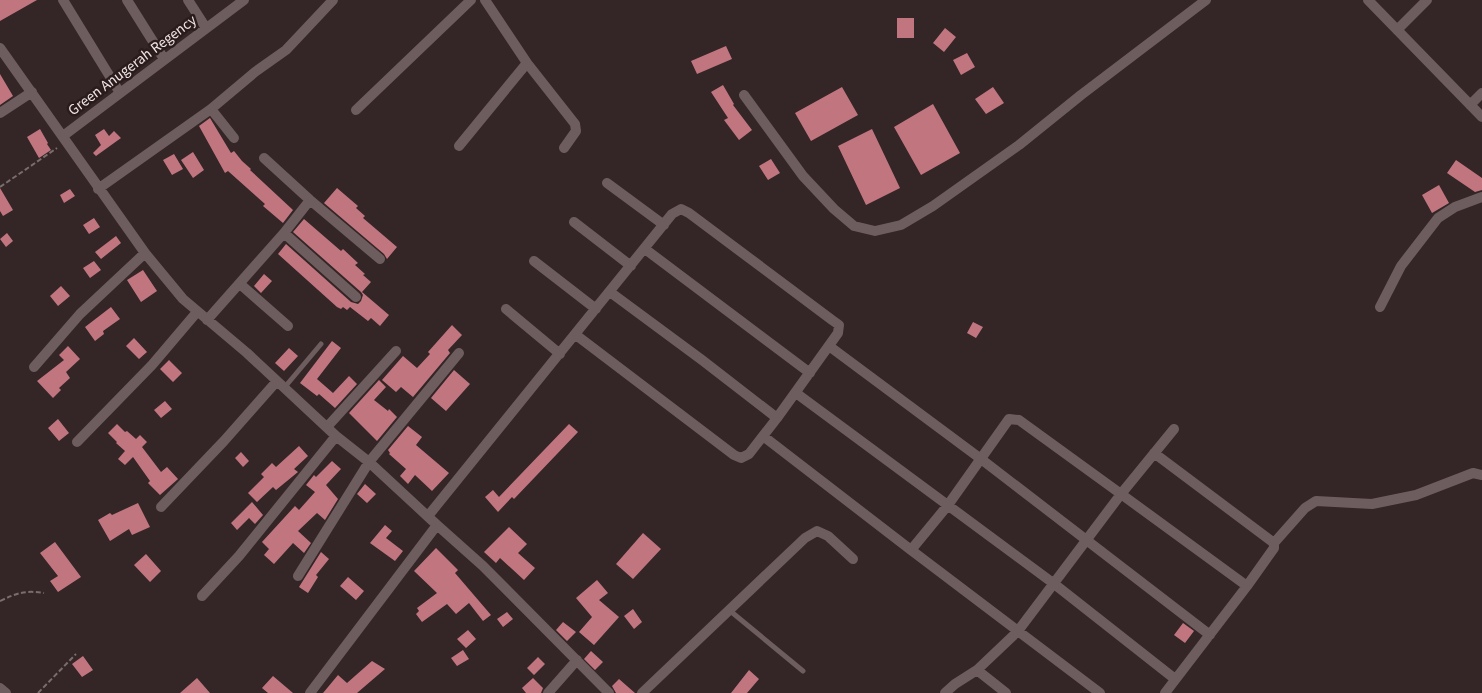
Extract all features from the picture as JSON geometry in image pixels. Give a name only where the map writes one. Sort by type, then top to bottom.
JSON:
[{"type":"street","points":[[63,0],[120,92]]},
{"type":"street","points":[[127,0],[164,59]]},
{"type":"street","points":[[188,0],[206,28]]},
{"type":"street","name":"Green Anugerah Regency","points":[[65,139],[120,92],[244,0]]},
{"type":"street","points":[[98,189],[211,109],[249,77],[286,50],[333,0]]},
{"type":"street","points":[[356,110],[471,0]]},
{"type":"street","points":[[485,0],[528,63],[575,124],[576,131],[564,148]]},
{"type":"street","points":[[744,95],[803,176],[828,202],[854,226],[875,231],[901,225],[933,206],[1019,145],[1206,0]]},
{"type":"street","points":[[1368,0],[1482,117]]},
{"type":"street","points":[[1397,30],[1427,0]]},
{"type":"street","points":[[2,55],[32,92],[98,189],[145,253],[183,299],[247,353],[336,436],[369,462],[483,566],[609,693]]},
{"type":"street","points":[[459,146],[528,63]]},
{"type":"street","points":[[0,113],[32,92]]},
{"type":"street","points":[[1470,105],[1482,93]]},
{"type":"street","points":[[211,109],[234,138]]},
{"type":"street","points":[[264,158],[380,259]]},
{"type":"street","points":[[607,183],[664,224]]},
{"type":"street","points":[[1380,307],[1401,266],[1438,218],[1455,207],[1482,197]]},
{"type":"street","points":[[207,320],[284,233],[310,200]]},
{"type":"street","points":[[428,516],[672,214],[681,209],[696,218],[839,325],[838,333],[796,393],[749,454],[741,458],[734,455],[576,334]]},
{"type":"street","points":[[574,222],[631,266]]},
{"type":"street","points":[[284,233],[356,297]]},
{"type":"street","points":[[645,249],[810,373]]},
{"type":"street","points":[[34,367],[80,314],[145,253]]},
{"type":"street","points":[[534,261],[596,309]]},
{"type":"street","points":[[240,284],[288,326]]},
{"type":"street","points":[[610,292],[777,418]]},
{"type":"street","points":[[506,309],[560,354]]},
{"type":"street","points":[[77,442],[152,365],[197,312]]},
{"type":"street","points":[[829,346],[981,459],[1210,635]]},
{"type":"street","points":[[327,427],[396,351]]},
{"type":"street","points":[[298,576],[369,462],[459,353]]},
{"type":"street","points":[[161,507],[281,384]]},
{"type":"street","points":[[796,393],[1053,583],[1175,679]]},
{"type":"street","points":[[911,550],[948,505],[1009,419],[1019,420],[1247,586]]},
{"type":"street","points":[[945,693],[977,670],[1018,631],[1121,494],[1174,429]]},
{"type":"street","points":[[202,596],[239,556],[336,436]]},
{"type":"street","points":[[764,436],[1100,693]]},
{"type":"street","points":[[1154,453],[1274,543]]},
{"type":"street","points":[[1165,693],[1247,586],[1274,548],[1274,543],[1306,508],[1316,501],[1372,504],[1416,495],[1473,473],[1482,475]]},
{"type":"street","points":[[310,693],[437,525]]},
{"type":"street","points":[[642,693],[805,538],[817,531],[828,536],[853,559]]},
{"type":"street","points":[[548,693],[577,660]]},
{"type":"street","points":[[977,670],[1006,693]]},
{"type":"street","points":[[0,688],[6,693]]},
{"type":"lane","points":[[281,384],[321,344]]},
{"type":"lane","points":[[729,610],[803,672]]},
{"type":"path","points":[[0,187],[65,139]]},
{"type":"path","points":[[0,601],[14,594],[28,591],[44,594]]},
{"type":"path","points":[[38,693],[76,654]]},
{"type":"building","points":[[0,0],[37,0],[0,21]]},
{"type":"building","points":[[897,18],[914,18],[914,38],[897,38]]},
{"type":"building","points":[[945,28],[956,37],[944,52],[933,43]]},
{"type":"building","points":[[726,46],[732,59],[697,74],[691,61]]},
{"type":"building","points":[[967,53],[975,67],[961,75],[953,60]]},
{"type":"building","points":[[0,74],[13,96],[0,105]]},
{"type":"building","points":[[723,85],[733,105],[752,130],[739,140],[724,120],[728,118],[711,92]]},
{"type":"building","points":[[842,87],[858,115],[811,141],[795,113]]},
{"type":"building","points":[[993,87],[1004,103],[986,114],[975,99]]},
{"type":"building","points":[[933,104],[960,153],[921,175],[894,127]]},
{"type":"building","points":[[210,118],[231,153],[234,151],[250,170],[293,210],[283,223],[228,171],[225,173],[199,126]]},
{"type":"building","points":[[40,129],[51,150],[39,158],[27,137]]},
{"type":"building","points":[[104,129],[109,136],[114,131],[121,138],[96,156],[93,153],[101,145],[95,135]]},
{"type":"building","points":[[872,129],[900,188],[866,205],[838,146]]},
{"type":"building","points":[[193,152],[204,170],[193,178],[181,160]]},
{"type":"building","points":[[174,154],[183,169],[172,175],[163,160]]},
{"type":"building","points":[[771,159],[780,173],[768,180],[759,166]]},
{"type":"building","points":[[1456,160],[1482,178],[1482,190],[1475,192],[1447,173]]},
{"type":"building","points":[[1439,185],[1449,203],[1432,213],[1422,195]]},
{"type":"building","points":[[0,188],[13,210],[3,216],[0,211]]},
{"type":"building","points":[[337,188],[358,206],[356,208],[365,216],[363,218],[397,247],[387,259],[384,254],[324,203]]},
{"type":"building","points":[[70,189],[75,196],[64,203],[60,195]]},
{"type":"building","points":[[94,218],[100,227],[89,234],[83,225]]},
{"type":"building","points":[[304,219],[358,263],[355,265],[371,282],[362,292],[389,315],[380,326],[371,318],[368,321],[350,307],[347,310],[343,307],[341,309],[337,307],[278,254],[286,244],[351,302],[358,304],[361,301],[363,295],[361,292],[293,232]]},
{"type":"building","points":[[7,233],[13,241],[6,247],[0,239]]},
{"type":"building","points":[[116,236],[121,243],[101,259],[95,252]]},
{"type":"building","points":[[94,261],[101,270],[90,278],[83,268]]},
{"type":"building","points":[[143,270],[157,291],[141,302],[127,280]]},
{"type":"building","points":[[264,274],[272,281],[261,293],[254,286]]},
{"type":"building","points":[[61,286],[70,296],[58,306],[50,296]]},
{"type":"building","points":[[111,307],[120,319],[103,331],[104,334],[95,341],[85,327]]},
{"type":"building","points":[[973,322],[983,327],[976,338],[967,333]]},
{"type":"building","points":[[452,325],[462,335],[448,350],[450,353],[413,397],[401,387],[396,392],[382,380],[403,356],[417,368],[430,354],[428,352]]},
{"type":"building","points":[[134,338],[147,352],[139,359],[126,346]]},
{"type":"building","points":[[332,341],[341,348],[317,379],[333,393],[349,376],[357,384],[335,408],[319,394],[317,396],[300,383]]},
{"type":"building","points":[[68,346],[80,359],[66,372],[70,378],[59,388],[61,390],[53,398],[37,381],[64,360],[59,355]]},
{"type":"building","points":[[289,348],[298,356],[284,371],[275,363]]},
{"type":"building","points":[[169,360],[182,373],[173,382],[160,369]]},
{"type":"building","points":[[454,370],[470,384],[446,411],[431,398]]},
{"type":"building","points":[[379,380],[386,387],[374,400],[388,411],[389,409],[397,417],[377,441],[349,413]]},
{"type":"building","points":[[165,401],[172,409],[161,418],[154,410]]},
{"type":"building","points":[[58,419],[69,433],[59,441],[48,428]]},
{"type":"building","points":[[117,424],[136,439],[140,435],[147,442],[142,447],[161,472],[167,467],[178,479],[160,495],[148,483],[150,481],[133,457],[125,465],[118,459],[125,451],[108,433]]},
{"type":"building","points":[[569,424],[578,432],[514,499],[512,497],[498,512],[485,497],[493,490],[499,497]]},
{"type":"building","points":[[408,426],[422,437],[416,445],[449,473],[432,491],[415,475],[408,484],[400,476],[406,469],[389,454],[388,450]]},
{"type":"building","points":[[299,446],[308,456],[294,469],[298,472],[276,490],[273,487],[257,502],[248,493],[264,477],[261,474],[272,463],[276,467]]},
{"type":"building","points":[[241,452],[249,461],[243,467],[235,458]]},
{"type":"building","points":[[332,461],[341,469],[326,485],[338,499],[325,520],[317,513],[298,531],[311,543],[304,553],[293,543],[274,564],[264,555],[269,549],[262,542],[295,506],[299,510],[315,492],[306,485],[314,475],[316,477]]},
{"type":"building","points":[[365,484],[376,494],[367,503],[357,494]]},
{"type":"building","points":[[252,502],[263,515],[255,524],[249,518],[237,530],[231,523]]},
{"type":"building","points":[[138,503],[150,527],[132,535],[129,529],[110,541],[98,520],[110,513],[112,515]]},
{"type":"building","points":[[385,525],[392,531],[386,538],[403,551],[395,561],[370,543]]},
{"type":"building","points":[[509,527],[527,544],[518,553],[535,568],[524,580],[500,558],[496,563],[484,552]]},
{"type":"building","points":[[643,533],[661,549],[633,579],[616,564]]},
{"type":"building","points":[[55,542],[81,577],[58,592],[50,581],[58,576],[40,553]]},
{"type":"building","points":[[436,548],[458,570],[455,573],[491,615],[483,621],[469,603],[456,614],[447,604],[422,622],[416,614],[419,611],[417,608],[437,593],[414,571]]},
{"type":"building","points":[[321,552],[329,559],[316,575],[318,577],[308,593],[299,587]]},
{"type":"building","points":[[146,554],[161,571],[150,582],[134,565]]},
{"type":"building","points":[[348,577],[364,591],[356,600],[340,586]]},
{"type":"building","points":[[597,580],[608,593],[599,600],[619,617],[594,645],[579,632],[592,617],[576,598]]},
{"type":"building","points":[[633,609],[642,622],[634,629],[624,616]]},
{"type":"building","points":[[507,612],[513,619],[503,627],[497,619]]},
{"type":"building","points":[[563,622],[576,632],[567,641],[556,630]]},
{"type":"building","points":[[1183,623],[1194,631],[1185,643],[1174,635]]},
{"type":"building","points":[[468,630],[476,639],[466,648],[457,639]]},
{"type":"building","points":[[463,650],[469,659],[457,666],[451,658]]},
{"type":"building","points":[[591,651],[603,662],[595,670],[584,659]]},
{"type":"building","points":[[83,656],[93,670],[82,677],[72,664]]},
{"type":"building","points":[[538,657],[545,664],[534,675],[527,668]]},
{"type":"building","points":[[372,661],[385,669],[357,693],[323,693],[338,675],[347,683]]},
{"type":"building","points":[[749,670],[759,679],[747,693],[731,693]]},
{"type":"building","points":[[273,676],[293,693],[268,693],[262,688]]},
{"type":"building","points":[[197,678],[210,693],[180,693]]},
{"type":"building","points":[[533,678],[543,688],[541,693],[526,693],[522,688]]},
{"type":"building","points":[[619,679],[635,693],[616,693],[612,686]]}]
